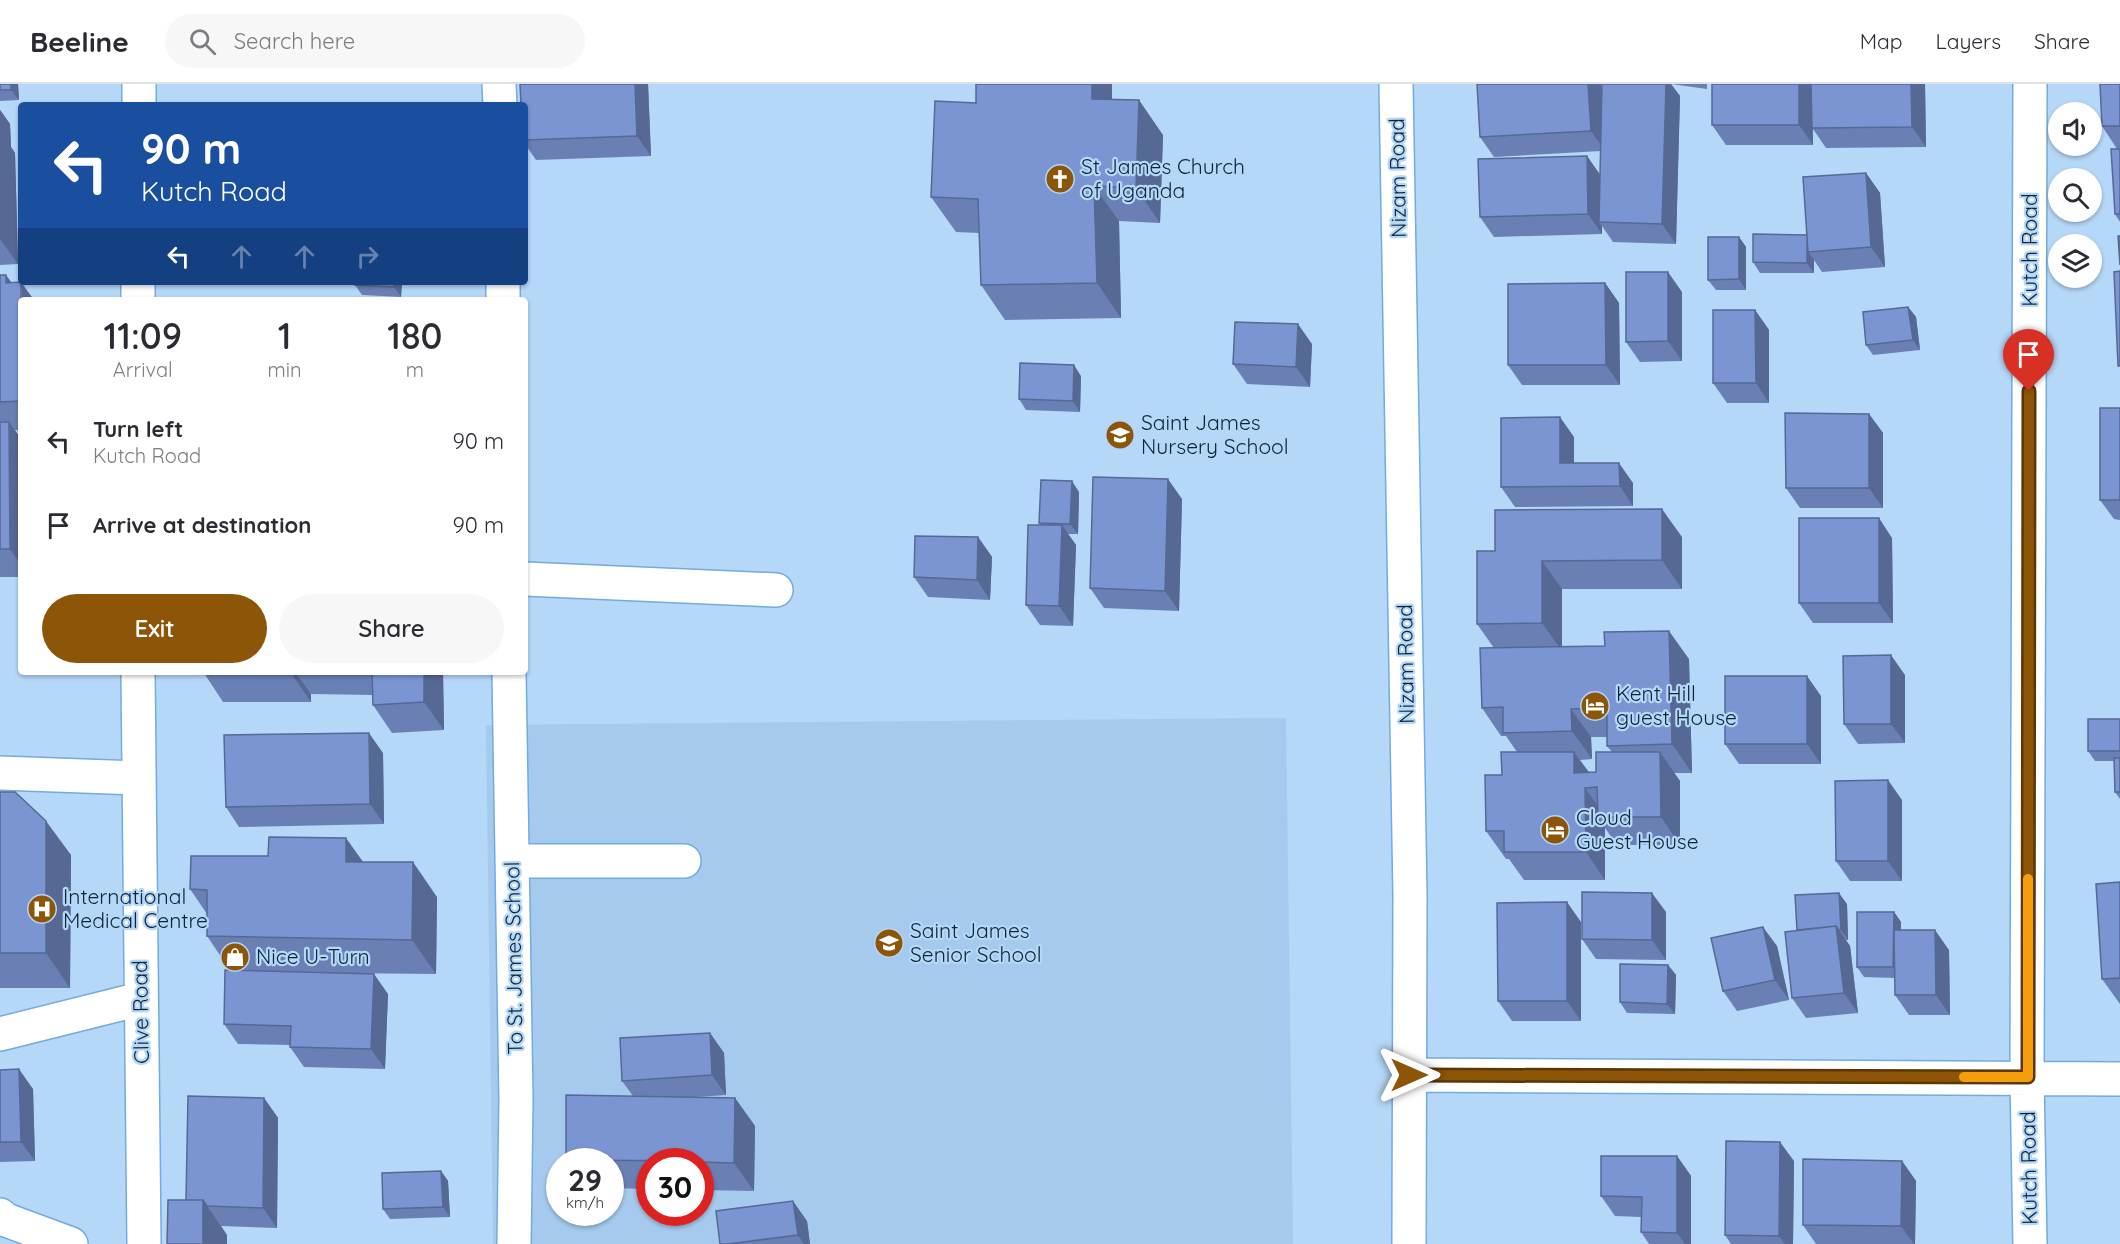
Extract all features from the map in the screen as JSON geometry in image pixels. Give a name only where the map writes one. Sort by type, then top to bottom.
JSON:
[{"type":"street","points":[[139,84],[139,102]]},
{"type":"street","points":[[500,84],[500,102]]},
{"type":"street","name":"Nizam Road","points":[[1396,84],[1410,885],[1409,1244]]},
{"type":"street","name":"Kutch Road","points":[[2030,84],[2028,1077],[2030,1244]]},
{"type":"street","points":[[528,579],[776,590]]},
{"type":"street","name":"Clive Road","points":[[138,675],[144,1244]]},
{"type":"street","name":"To St. James School","points":[[509,675],[516,1099],[514,1244]]},
{"type":"street","points":[[0,773],[138,778]]},
{"type":"street","points":[[512,861],[684,861]]},
{"type":"street","points":[[0,1034],[140,999]]},
{"type":"street","points":[[1409,1075],[2120,1079]]},
{"type":"street","points":[[0,1215],[6,1220],[71,1244]]},
{"type":"shaded area","name":"Saint James Senior School","points":[[1286,718],[1293,1244],[493,1244],[486,725]]},
{"type":"building","points":[[0,84],[11,84],[11,90],[0,90]]},
{"type":"building","points":[[520,84],[635,84],[637,136],[528,140],[528,102],[521,102]]},
{"type":"building","name":"St James Church of Uganda","points":[[976,84],[1092,84],[1092,99],[1139,100],[1136,188],[1094,186],[1097,283],[981,285],[978,199],[931,197],[935,101],[976,103]]},
{"type":"building","points":[[1477,84],[1588,84],[1591,131],[1480,137]]},
{"type":"building","points":[[1602,84],[1666,84],[1662,224],[1599,222]]},
{"type":"building","points":[[1712,84],[1799,84],[1799,125],[1712,125]]},
{"type":"building","points":[[1811,84],[1911,84],[1912,127],[1812,128]]},
{"type":"building","points":[[2100,84],[2120,84],[2120,126],[2102,126]]},
{"type":"building","points":[[2111,149],[2120,149],[2120,214],[2115,214]]},
{"type":"building","points":[[1587,156],[1588,214],[1480,217],[1478,159]]},
{"type":"building","points":[[1866,173],[1871,247],[1808,252],[1803,177]]},
{"type":"building","points":[[1753,234],[1807,235],[1807,263],[1753,262]]},
{"type":"building","points":[[2118,236],[2120,236],[2120,265]]},
{"type":"building","points":[[1708,237],[1739,237],[1739,279],[1708,280]]},
{"type":"building","points":[[2120,271],[2120,366],[2118,366],[2114,272]]},
{"type":"building","points":[[1626,272],[1668,272],[1668,341],[1626,342]]},
{"type":"building","points":[[0,275],[6,275],[6,283],[18,282],[18,285],[21,285],[21,297],[18,297],[18,401],[0,402]]},
{"type":"building","points":[[1605,283],[1606,365],[1508,365],[1508,284]]},
{"type":"building","points":[[355,285],[394,285],[394,287]]},
{"type":"building","points":[[1908,307],[1913,340],[1866,345],[1863,312]]},
{"type":"building","points":[[1713,310],[1755,310],[1756,383],[1713,383]]},
{"type":"building","points":[[1235,322],[1298,324],[1296,367],[1233,364]]},
{"type":"building","points":[[1020,363],[1074,365],[1073,401],[1019,399]]},
{"type":"building","points":[[2100,408],[2120,408],[2120,500],[2100,500]]},
{"type":"building","points":[[1785,413],[1869,414],[1869,488],[1786,488]]},
{"type":"building","points":[[1560,417],[1560,463],[1619,463],[1620,486],[1501,487],[1501,418]]},
{"type":"building","points":[[0,422],[9,422],[10,549],[0,549]]},
{"type":"building","points":[[1093,477],[1168,479],[1165,591],[1090,588]]},
{"type":"building","points":[[1041,480],[1072,481],[1070,524],[1039,523]]},
{"type":"building","points":[[1662,509],[1662,560],[1542,561],[1542,623],[1477,624],[1477,551],[1495,551],[1495,510]]},
{"type":"building","points":[[1799,518],[1879,518],[1879,603],[1799,603]]},
{"type":"building","points":[[1028,525],[1062,525],[1059,606],[1026,605]]},
{"type":"building","points":[[915,536],[978,537],[977,580],[914,577]]},
{"type":"building","name":"Kent Hill guest House","points":[[1669,631],[1672,744],[1607,746],[1607,708],[1571,709],[1572,731],[1503,733],[1503,707],[1482,708],[1480,648],[1605,646],[1604,632]]},
{"type":"building","points":[[1891,655],[1891,724],[1844,724],[1843,656]]},
{"type":"building","points":[[372,675],[424,675],[424,702],[373,705]]},
{"type":"building","points":[[1725,676],[1807,676],[1807,744],[1725,744]]},
{"type":"building","points":[[2088,719],[2120,719],[2120,751],[2088,751]]},
{"type":"building","points":[[369,733],[370,804],[226,807],[224,735]]},
{"type":"building","points":[[1501,752],[1574,752],[1574,773],[1596,772],[1596,752],[1660,752],[1661,817],[1598,817],[1597,787],[1585,788],[1586,852],[1504,852],[1504,831],[1486,831],[1485,775],[1502,775]]},
{"type":"building","points":[[2114,758],[2120,758],[2120,792],[2115,792]]},
{"type":"building","points":[[1888,780],[1888,861],[1836,861],[1835,781]]},
{"type":"building","points":[[0,792],[15,792],[46,821],[46,953],[0,953]]},
{"type":"building","points":[[269,837],[346,838],[346,862],[413,862],[412,940],[207,936],[207,890],[190,889],[191,856],[268,856]]},
{"type":"building","points":[[2120,882],[2120,978],[2102,979],[2096,884]]},
{"type":"building","points":[[1582,892],[1652,893],[1652,940],[1582,939]]},
{"type":"building","points":[[1839,893],[1841,930],[1836,926],[1797,930],[1795,895]]},
{"type":"building","points":[[1567,902],[1567,1001],[1498,1001],[1497,903]]},
{"type":"building","points":[[1857,912],[1894,912],[1893,967],[1857,967]]},
{"type":"building","points":[[1836,926],[1844,993],[1792,998],[1785,932]]},
{"type":"building","points":[[1763,927],[1775,980],[1723,991],[1711,938]]},
{"type":"building","points":[[1894,930],[1935,930],[1936,995],[1895,995]]},
{"type":"building","points":[[1620,964],[1668,965],[1667,1004],[1620,1002]]},
{"type":"building","points":[[225,970],[374,974],[371,1049],[290,1047],[291,1026],[224,1024]]},
{"type":"building","points":[[710,1033],[712,1075],[622,1081],[620,1038]]},
{"type":"building","points":[[19,1069],[21,1142],[0,1142],[0,1070]]},
{"type":"building","points":[[566,1095],[735,1098],[734,1163],[714,1162],[714,1148],[636,1148],[636,1161],[624,1160],[624,1148],[566,1148]]},
{"type":"building","points":[[188,1096],[264,1098],[263,1208],[207,1206],[203,1200],[186,1200]]},
{"type":"building","points":[[1726,1141],[1780,1142],[1779,1236],[1725,1235]]},
{"type":"building","points":[[1601,1156],[1677,1156],[1677,1233],[1641,1232],[1642,1197],[1601,1196]]},
{"type":"building","points":[[1803,1159],[1902,1161],[1901,1226],[1803,1225]]},
{"type":"building","points":[[441,1171],[443,1207],[383,1209],[382,1173]]},
{"type":"building","points":[[168,1200],[203,1200],[203,1244],[167,1244]]},
{"type":"building","points":[[793,1201],[798,1235],[720,1244],[716,1211]]},
{"type":"slow traffic","points":[[1964,1077],[2028,1077],[2028,879]]},
{"type":"place","name":"St James Church of Uganda","points":[[1060,179]]},
{"type":"place","name":"Saint James Nursery School","points":[[1120,435]]},
{"type":"place","name":"Kent Hill guest House","points":[[1595,706]]},
{"type":"place","name":"Cloud Guest House","points":[[1555,830]]},
{"type":"place","name":"International Medical Centre","points":[[42,909]]},
{"type":"place","name":"Saint James Senior School","points":[[889,943]]},
{"type":"place","name":"Nice U-Turn","points":[[235,957]]},
{"type":"route","points":[[1409,1075],[2028,1077],[2029,391]]}]
